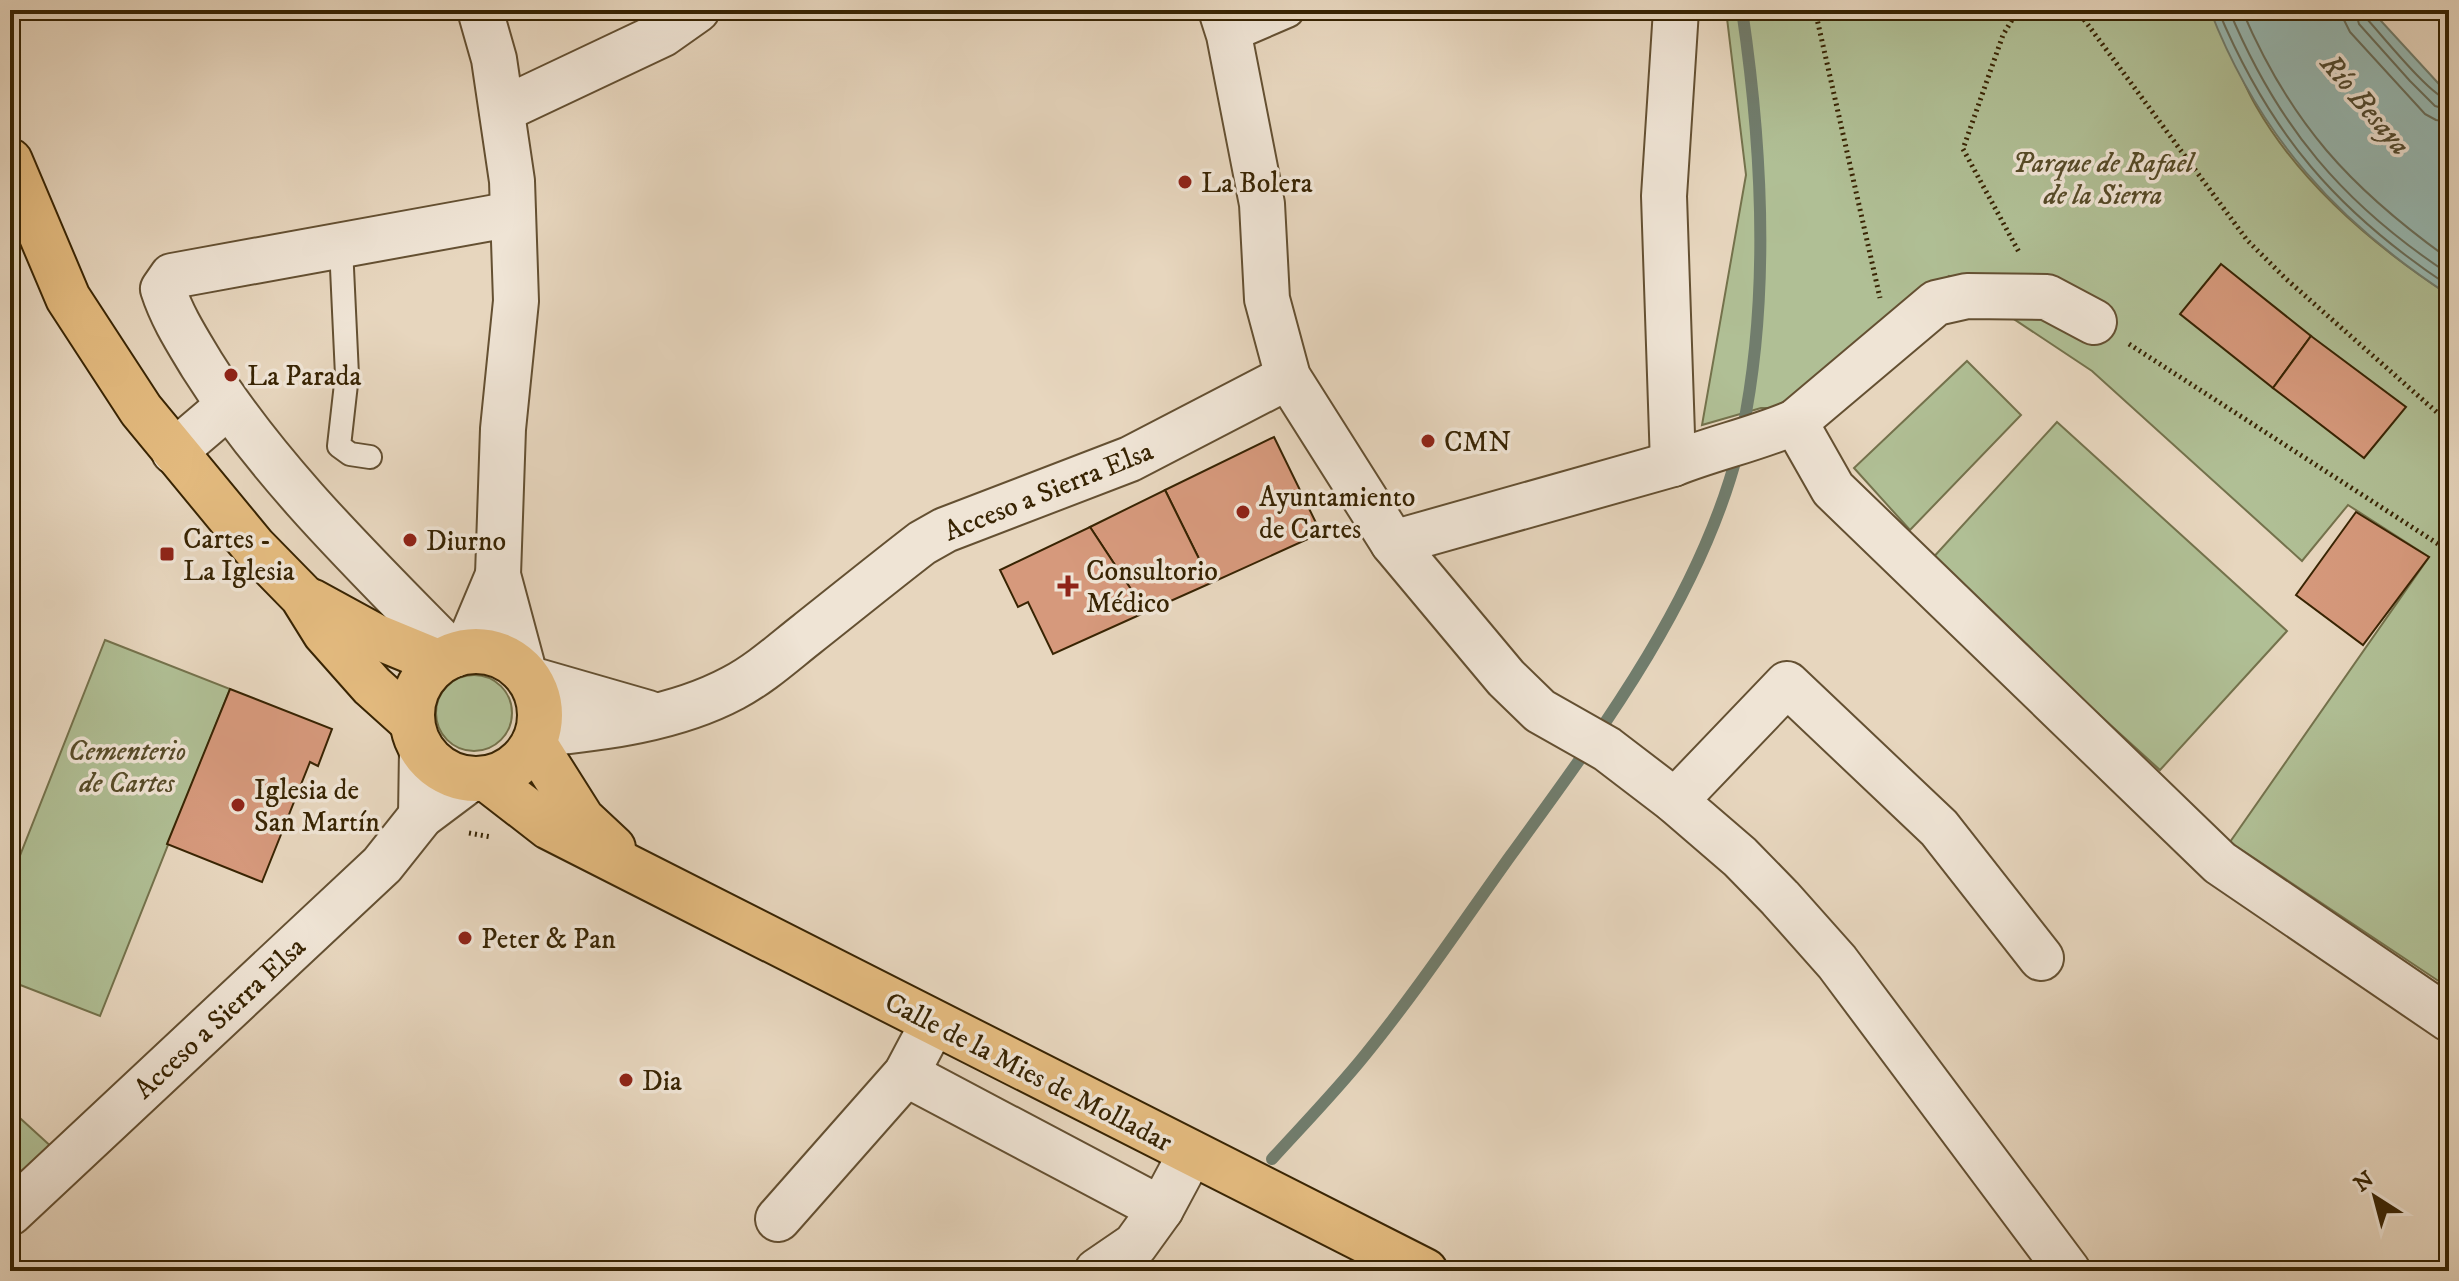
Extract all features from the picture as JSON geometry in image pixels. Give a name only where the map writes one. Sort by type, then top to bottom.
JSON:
[{"type":"highway","points":[[10,161],[68,298],[141,410],[254,547],[302,596],[325,633],[417,736],[437,767],[478,780],[515,766],[536,738],[541,708],[527,675],[504,656],[487,652],[453,656],[375,636],[302,596]]},
{"type":"highway","points":[[417,736],[413,705],[417,689],[453,656]]},
{"type":"highway","name":"Calle de la Mies de Molladar","points":[[536,738],[582,819],[635,869]]},
{"type":"highway","name":"Calle de la Mies de Molladar","points":[[478,780],[549,827],[1425,1271]]},
{"type":"street","points":[[480,10],[494,59],[512,181],[516,301],[503,429],[498,575],[527,675],[655,715]]},
{"type":"street","points":[[502,110],[663,34],[697,10]]},
{"type":"street","points":[[1287,10],[1225,22],[1262,204],[1267,299],[1288,377],[1393,543],[1506,678],[1540,711],[1607,749],[1675,801],[1750,867],[1837,962],[2068,1271]]},
{"type":"street","points":[[1673,464],[1664,196],[1676,10]]},
{"type":"street","points":[[498,575],[453,656],[312,507],[228,406],[170,313],[163,289],[172,276],[513,214]]},
{"type":"street","points":[[1393,543],[1673,464],[1786,426],[1936,303],[1967,296],[2047,297],[2094,322]]},
{"type":"street","name":"Acceso a Sierra Elsa","points":[[536,738],[655,715],[693,705],[734,687],[773,661],[922,543],[945,530],[1130,459],[1288,377]]},
{"type":"street","points":[[174,452],[228,406]]},
{"type":"street","points":[[1786,426],[1833,489],[2220,863],[2449,1019]]},
{"type":"street","points":[[1675,801],[1787,684],[1939,828],[2041,958]]},
{"type":"street","points":[[417,736],[421,816]]},
{"type":"street","name":"Acceso a Sierra Elsa","points":[[10,1213],[382,865],[421,816],[478,780]]},
{"type":"street","points":[[778,1219],[906,1074],[933,1023]]},
{"type":"street","points":[[906,1074],[1161,1209]]},
{"type":"street","points":[[1097,1271],[1135,1245],[1161,1209],[1191,1153]]},
{"type":"lane","points":[[341,247],[347,375],[339,446],[350,454],[370,457]]},
{"type":"path","points":[[1815,10],[1890,342]]},
{"type":"path","points":[[2000,295],[2021,254],[1963,149],[2003,35],[2018,10]]},
{"type":"path","points":[[2077,10],[2247,240],[2285,278],[2449,423]]},
{"type":"path","points":[[2094,322],[2449,551]]},
{"type":"green space","name":"Parque de Rafael de la Sierra","points":[[1726,10],[2214,10],[2250,95],[2295,162],[2341,212],[2394,256],[2449,295],[2449,988],[2230,842],[2429,557],[2348,505],[2302,561],[2092,371],[1949,276],[1777,408],[1761,408],[1702,425],[1746,175]]},
{"type":"green space","points":[[1967,361],[2021,415],[1910,530],[1854,468]]},
{"type":"green space","points":[[2057,422],[2287,631],[2160,770],[1930,561]]},
{"type":"green space","name":"Cementerio de Cartes","points":[[105,640],[230,689],[100,1016],[10,981],[10,881]]},
{"type":"green space","points":[[474,675],[489,678],[501,686],[509,698],[512,713],[509,728],[501,740],[489,748],[474,751],[459,748],[447,740],[439,728],[436,713],[439,698],[447,686],[459,678]]},
{"type":"green space","points":[[10,1109],[66,1160],[10,1213]]},
{"type":"water","name":"Río Besaya","points":[[2210,10],[2371,10],[2449,95],[2449,295],[2371,237],[2306,172],[2252,97]]},
{"type":"building","points":[[2221,264],[2311,336],[2273,388],[2180,314]]},
{"type":"building","points":[[2311,336],[2406,407],[2364,458],[2273,388]]},
{"type":"building","name":"Ayuntamiento de Cartes","points":[[1274,437],[1321,533],[1211,583],[1165,490]]},
{"type":"building","points":[[1165,490],[1211,583],[1146,612],[1090,527]]},
{"type":"building","points":[[2356,512],[2429,557],[2363,645],[2296,595]]},
{"type":"building","name":"Consultorio Médico","points":[[1090,527],[1146,612],[1053,654],[1028,602],[1018,607],[1000,570]]},
{"type":"building","name":"Iglesia de San Martín","points":[[230,689],[332,729],[318,766],[310,762],[262,882],[167,844]]},
{"type":"waterway","points":[[1742,10],[1758,168],[1760,276],[1751,382],[1742,433]]},
{"type":"waterway","points":[[1272,1159],[1331,1095],[1403,1006],[1611,713],[1673,612],[1699,560],[1721,506],[1738,451]]},
{"type":"place","name":"La Bolera","points":[[1185,182]]},
{"type":"place","name":"La Parada","points":[[231,375]]},
{"type":"place","name":"CMN","points":[[1428,441]]},
{"type":"place","name":"Ayuntamiento de Cartes","points":[[1243,512]]},
{"type":"place","name":"Diurno","points":[[410,540]]},
{"type":"place","name":"Cartes - La Iglesia","points":[[167,554]]},
{"type":"place","name":"Consultorio Médico","points":[[1068,586]]},
{"type":"place","name":"Iglesia de San Martín","points":[[238,805]]},
{"type":"place","name":"Peter & Pan","points":[[465,938]]},
{"type":"place","name":"Dia","points":[[626,1080]]}]
